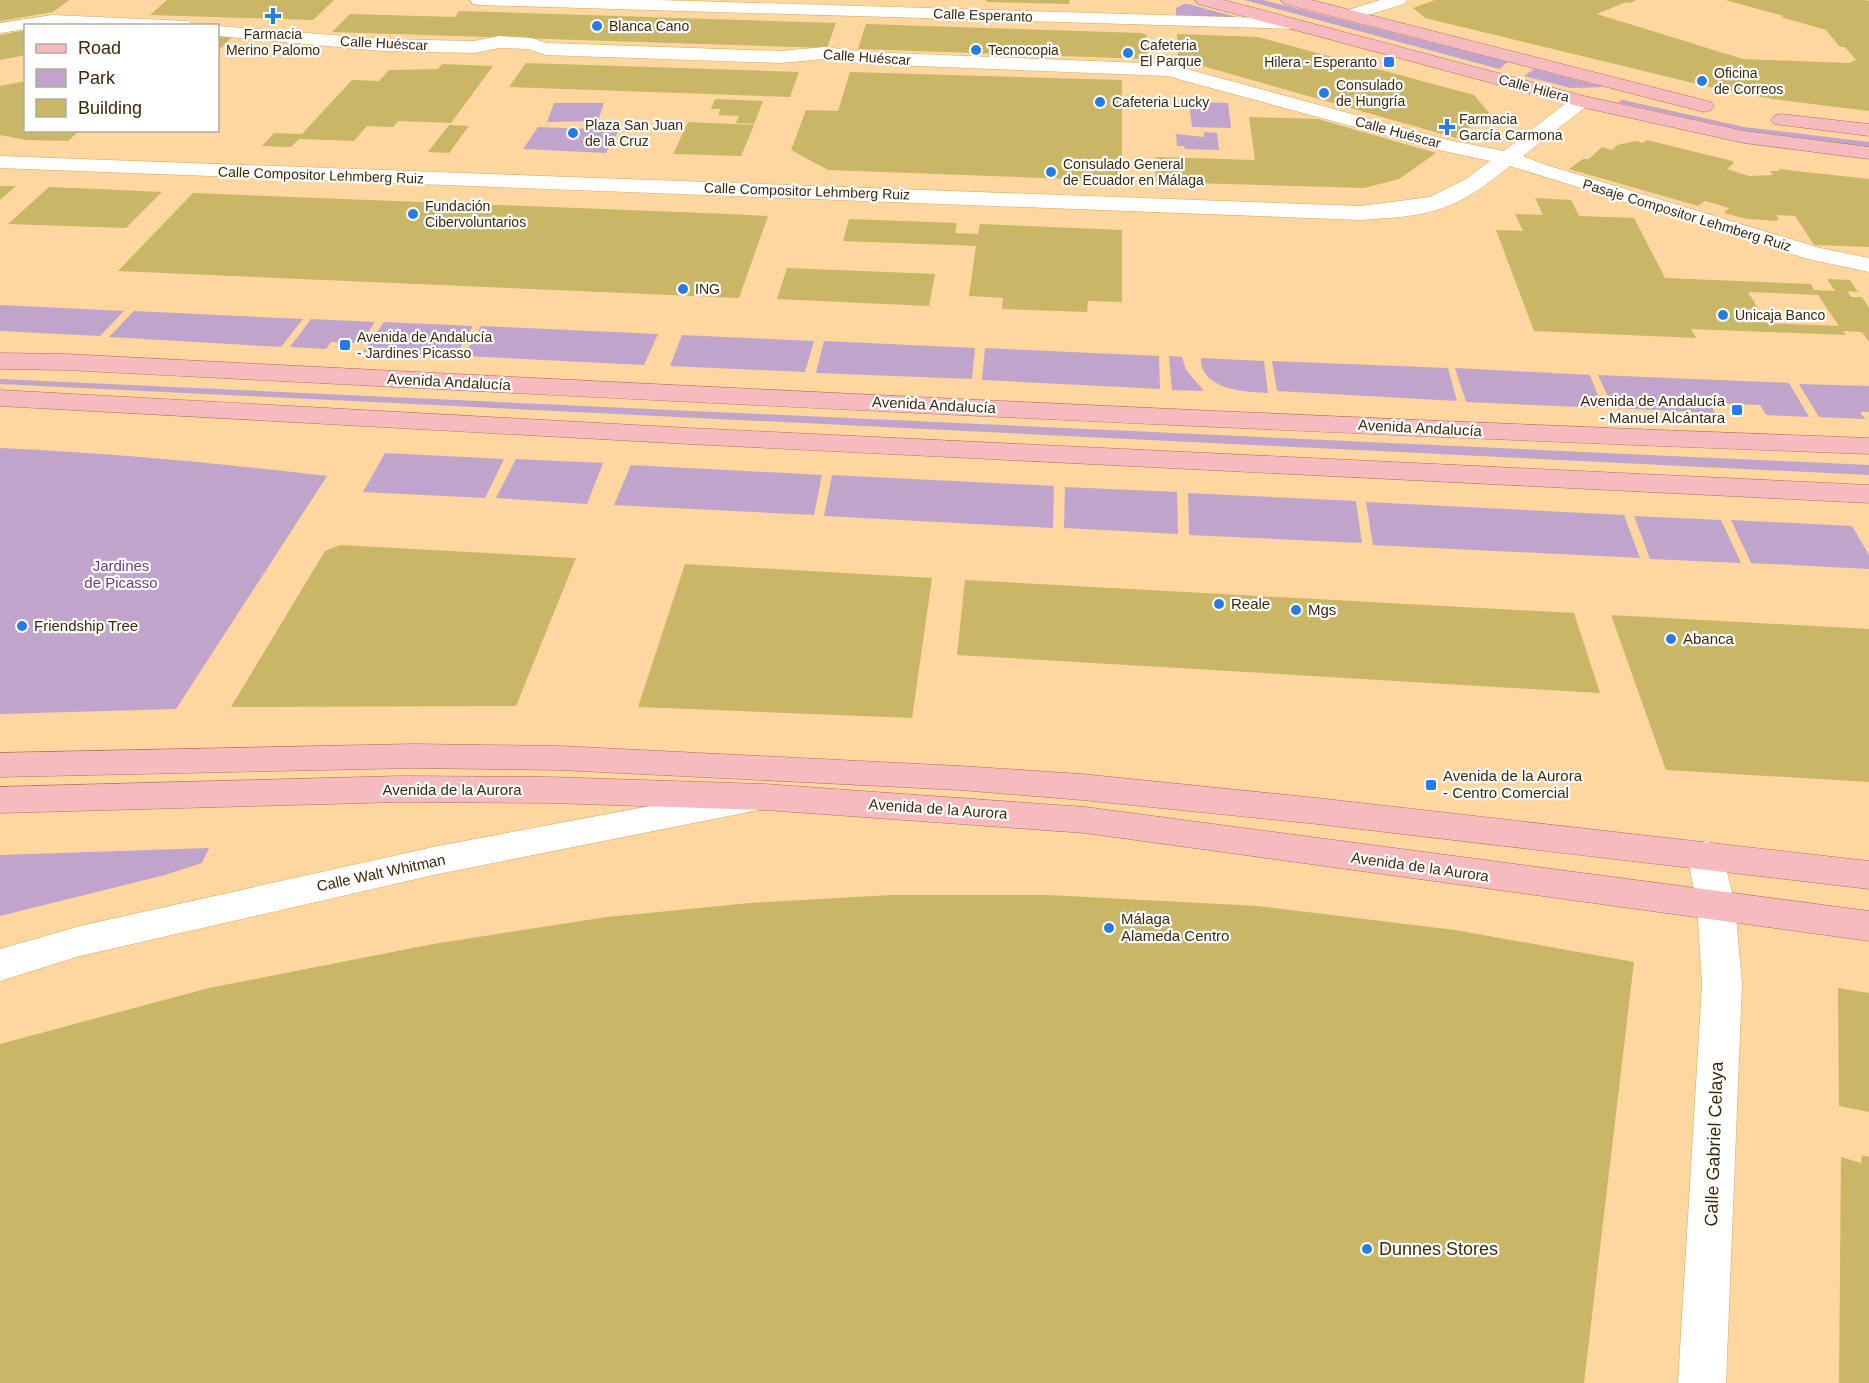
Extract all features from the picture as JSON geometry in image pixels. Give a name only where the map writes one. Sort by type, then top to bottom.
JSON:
[{"type":"main road","name":"Calle Hilera","points":[[1204,0],[1581,101],[1744,137],[1869,153]]},
{"type":"main road","name":"Calle Hilera","points":[[1290,0],[1728,111]]},
{"type":"main road","points":[[1581,101],[1593,95],[1623,93],[1682,101]]},
{"type":"main road","points":[[1761,117],[1869,130]]},
{"type":"main road","points":[[0,354],[66,362]]},
{"type":"main road","name":"Avenida Andalucía","points":[[0,361],[66,362],[1574,435],[1869,446]]},
{"type":"main road","points":[[0,398],[1869,494]]},
{"type":"main road","points":[[0,405],[77,403]]},
{"type":"main road","name":"Avenida de la Aurora","points":[[0,765],[413,756],[560,758],[960,778],[1082,786],[1869,875]]},
{"type":"main road","name":"Avenida de la Aurora","points":[[0,800],[400,789],[549,790],[765,797],[1085,820],[1869,927]]},
{"type":"street","name":"Calle Esperanto","points":[[478,0],[1294,24]]},
{"type":"street","name":"Calle Esperanto","points":[[1055,18],[1086,14],[1112,7],[1123,0]]},
{"type":"street","points":[[1351,15],[1398,0]]},
{"type":"street","points":[[26,24],[52,20],[143,24]]},
{"type":"street","points":[[0,28],[24,24]]},
{"type":"street","name":"Calle Huéscar","points":[[219,31],[382,45],[474,47],[499,42],[531,44],[545,49],[780,57],[804,53],[848,54],[868,58],[1168,70],[1446,146],[1508,158]]},
{"type":"street","name":"Calle Compositor Lehmberg Ruiz","points":[[0,162],[1361,213],[1436,203],[1474,184],[1581,101]]},
{"type":"street","name":"Pasaje Compositor Lehmberg Ruiz","points":[[1508,158],[1538,170],[1816,254],[1869,265]]},
{"type":"street","name":"Calle Walt Whitman","points":[[0,965],[80,941],[394,870],[765,797]]},
{"type":"street","name":"Calle Gabriel Celaya","points":[[1702,1383],[1722,984],[1716,905],[1705,855]]},
{"type":"green space","points":[[1244,0],[1263,0],[1508,62],[1499,69]]},
{"type":"green space","points":[[1184,4],[1244,19],[1176,18],[1176,8]]},
{"type":"green space","points":[[1534,69],[1604,87],[1571,88],[1524,76]]},
{"type":"green space","points":[[1619,101],[1744,127],[1869,142],[1869,147],[1747,131],[1620,103]]},
{"type":"green space","points":[[1189,102],[1228,103],[1231,128],[1192,127]]},
{"type":"green space","points":[[554,103],[604,103],[598,121],[547,122]]},
{"type":"green space","points":[[538,127],[619,130],[606,153],[523,149]]},
{"type":"green space","points":[[1204,132],[1217,133],[1219,150],[1185,149],[1184,146],[1177,146],[1176,134],[1204,137]]},
{"type":"green space","points":[[0,305],[124,311],[100,336],[0,331]]},
{"type":"green space","points":[[134,311],[303,319],[281,347],[109,337]]},
{"type":"green space","points":[[311,319],[375,322],[361,343],[331,342],[326,349],[290,347]]},
{"type":"green space","points":[[384,322],[473,326],[455,356],[363,352]]},
{"type":"green space","points":[[481,326],[658,334],[644,365],[464,356]]},
{"type":"green space","points":[[682,335],[814,341],[805,372],[670,366]]},
{"type":"green space","points":[[824,341],[975,348],[972,379],[816,373]]},
{"type":"green space","points":[[985,348],[1159,356],[1160,389],[982,380]]},
{"type":"green space","points":[[1169,356],[1182,357],[1186,370],[1204,391],[1172,390]]},
{"type":"green space","points":[[1201,358],[1264,361],[1268,393],[1237,390],[1216,383],[1203,369]]},
{"type":"green space","points":[[1272,361],[1448,368],[1457,401],[1277,391]]},
{"type":"green space","points":[[1455,368],[1590,375],[1603,408],[1466,402]]},
{"type":"green space","points":[[1598,375],[1789,383],[1809,417],[1766,415],[1760,405],[1710,403],[1715,413],[1613,408]]},
{"type":"green space","points":[[0,379],[1869,465],[1869,475],[0,384]]},
{"type":"green space","points":[[1799,384],[1869,386],[1869,412],[1860,412],[1865,419],[1819,417]]},
{"type":"green space","name":"Jardines de Picasso","points":[[0,448],[164,459],[327,476],[176,709],[0,714]]},
{"type":"green space","points":[[385,453],[504,459],[485,498],[363,492]]},
{"type":"green space","points":[[516,459],[603,463],[587,504],[496,498]]},
{"type":"green space","points":[[631,465],[822,475],[814,515],[614,505]]},
{"type":"green space","points":[[832,475],[1054,486],[1053,528],[824,516]]},
{"type":"green space","points":[[1065,487],[1177,492],[1178,534],[1064,528]]},
{"type":"green space","points":[[1188,493],[1356,501],[1362,543],[1189,535]]},
{"type":"green space","points":[[1366,502],[1624,515],[1640,558],[1373,545]]},
{"type":"green space","points":[[1634,516],[1721,520],[1741,563],[1650,559]]},
{"type":"green space","points":[[1731,520],[1852,526],[1869,555],[1869,569],[1751,563]]},
{"type":"green space","points":[[209,848],[202,863],[165,875],[0,916],[0,855]]},
{"type":"building","points":[[0,0],[69,0],[53,12],[0,21]]},
{"type":"building","points":[[167,0],[334,0],[313,20],[150,15]]},
{"type":"building","points":[[987,0],[1070,0],[1069,4],[986,2]]},
{"type":"building","points":[[1435,0],[1637,0],[1597,14],[1743,59],[1849,63],[1856,60],[1845,47],[1840,47],[1826,30],[1725,0],[1869,1],[1869,111],[1773,99],[1718,89],[1425,18],[1413,8]]},
{"type":"building","points":[[459,11],[836,23],[827,48],[332,32],[350,14],[455,17]]},
{"type":"building","points":[[866,24],[1142,33],[1147,35],[1148,59],[858,49]]},
{"type":"building","points":[[24,30],[24,55],[0,60],[0,35]]},
{"type":"building","points":[[1177,34],[1258,37],[1474,95],[1489,113],[1456,138],[1178,59]]},
{"type":"building","points":[[219,36],[233,36],[219,50]]},
{"type":"building","points":[[526,63],[799,72],[790,97],[509,87]]},
{"type":"building","points":[[442,64],[493,66],[451,123],[398,121],[393,127],[367,126],[354,141],[299,139],[291,147],[262,146],[274,133],[302,134],[352,80],[379,81],[389,70],[438,69]]},
{"type":"building","points":[[850,72],[1122,80],[1122,181],[828,170],[791,150],[806,110],[838,111]]},
{"type":"building","points":[[24,81],[24,132],[78,132],[68,141],[26,140],[0,135],[0,86]]},
{"type":"building","points":[[715,99],[763,101],[754,124],[736,123],[739,116],[718,115],[721,109],[711,109]]},
{"type":"building","points":[[1249,117],[1318,119],[1436,153],[1399,179],[1364,188],[1156,182],[1155,157],[1255,160]]},
{"type":"building","points":[[688,122],[754,125],[741,156],[673,154]]},
{"type":"building","points":[[449,125],[469,126],[449,153],[428,152]]},
{"type":"building","points":[[1647,140],[1732,161],[1734,163],[1727,169],[1749,176],[1773,175],[1770,171],[1780,171],[1778,169],[1869,179],[1869,247],[1814,245],[1795,216],[1776,215],[1779,219],[1776,221],[1747,219],[1724,213],[1729,208],[1716,204],[1705,201],[1698,206],[1569,169],[1583,159],[1589,159],[1602,147],[1612,150],[1617,145],[1636,141],[1643,143]]},
{"type":"building","points":[[0,186],[16,186],[0,200]]},
{"type":"building","points":[[49,187],[162,192],[126,228],[8,224]]},
{"type":"building","points":[[193,193],[768,216],[739,298],[118,271]]},
{"type":"building","points":[[1535,198],[1571,200],[1579,216],[1634,218],[1665,278],[1811,284],[1814,290],[1835,291],[1827,279],[1850,280],[1858,292],[1847,291],[1851,297],[1862,297],[1869,308],[1869,342],[1862,332],[1843,331],[1846,335],[1691,329],[1696,338],[1534,331],[1496,230],[1523,231],[1515,214],[1543,215]],"holes":[[[1748,292],[1818,295],[1839,326],[1767,323]]]},
{"type":"building","points":[[849,219],[957,223],[955,233],[978,234],[980,224],[1122,230],[1122,302],[1088,301],[1087,312],[1002,309],[1003,298],[969,296],[976,246],[843,241]]},
{"type":"building","points":[[787,268],[935,274],[929,306],[777,299]]},
{"type":"building","points":[[340,545],[576,558],[516,706],[231,707],[325,551]]},
{"type":"building","points":[[685,564],[932,578],[912,718],[638,707]]},
{"type":"building","points":[[965,580],[1574,613],[1600,693],[957,655]]},
{"type":"building","points":[[1611,615],[1869,629],[1869,782],[1666,770]]},
{"type":"building","points":[[892,895],[1048,895],[1258,906],[1455,930],[1634,962],[1584,1383],[0,1383],[0,1044],[209,988],[433,944],[607,917],[750,903]]},
{"type":"building","points":[[1838,988],[1869,993],[1869,1112],[1839,1106]]},
{"type":"building","points":[[1862,1155],[1869,1157],[1869,1383],[1839,1383],[1841,1157],[1861,1163]]},
{"type":"place","name":"Farmacia Merino Palomo","points":[[273,16]]},
{"type":"place","name":"Blanca Cano","points":[[597,26]]},
{"type":"place","name":"Tecnocopia","points":[[976,50]]},
{"type":"place","name":"Cafeteria El Parque","points":[[1128,53]]},
{"type":"place","name":"Hilera - Esperanto","points":[[1389,62]]},
{"type":"place","name":"Oficina de Correos","points":[[1702,81]]},
{"type":"place","name":"Consulado de Hungría","points":[[1324,93]]},
{"type":"place","name":"Cafeteria Lucky","points":[[1100,102]]},
{"type":"place","name":"Farmacia García Carmona","points":[[1447,127]]},
{"type":"place","name":"Plaza San Juan de la Cruz","points":[[573,133]]},
{"type":"place","name":"Consulado General de Ecuador en Málaga","points":[[1051,172]]},
{"type":"place","name":"Fundación Cibervoluntarios","points":[[413,214]]},
{"type":"place","name":"ING","points":[[683,289]]},
{"type":"place","name":"Unicaja Banco","points":[[1723,315]]},
{"type":"place","name":"Avenida de Andalucía - Jardines Picasso","points":[[345,345]]},
{"type":"place","name":"Avenida de Andalucía - Manuel Alcántara","points":[[1737,410]]},
{"type":"place","name":"Reale","points":[[1219,604]]},
{"type":"place","name":"Mgs","points":[[1296,610]]},
{"type":"place","name":"Friendship Tree","points":[[22,626]]},
{"type":"place","name":"Abanca","points":[[1671,639]]},
{"type":"place","name":"Avenida de la Aurora - Centro Comercial","points":[[1431,785]]},
{"type":"place","name":"Málaga Alameda Centro","points":[[1109,928]]},
{"type":"place","name":"Dunnes Stores","points":[[1367,1249]]}]
